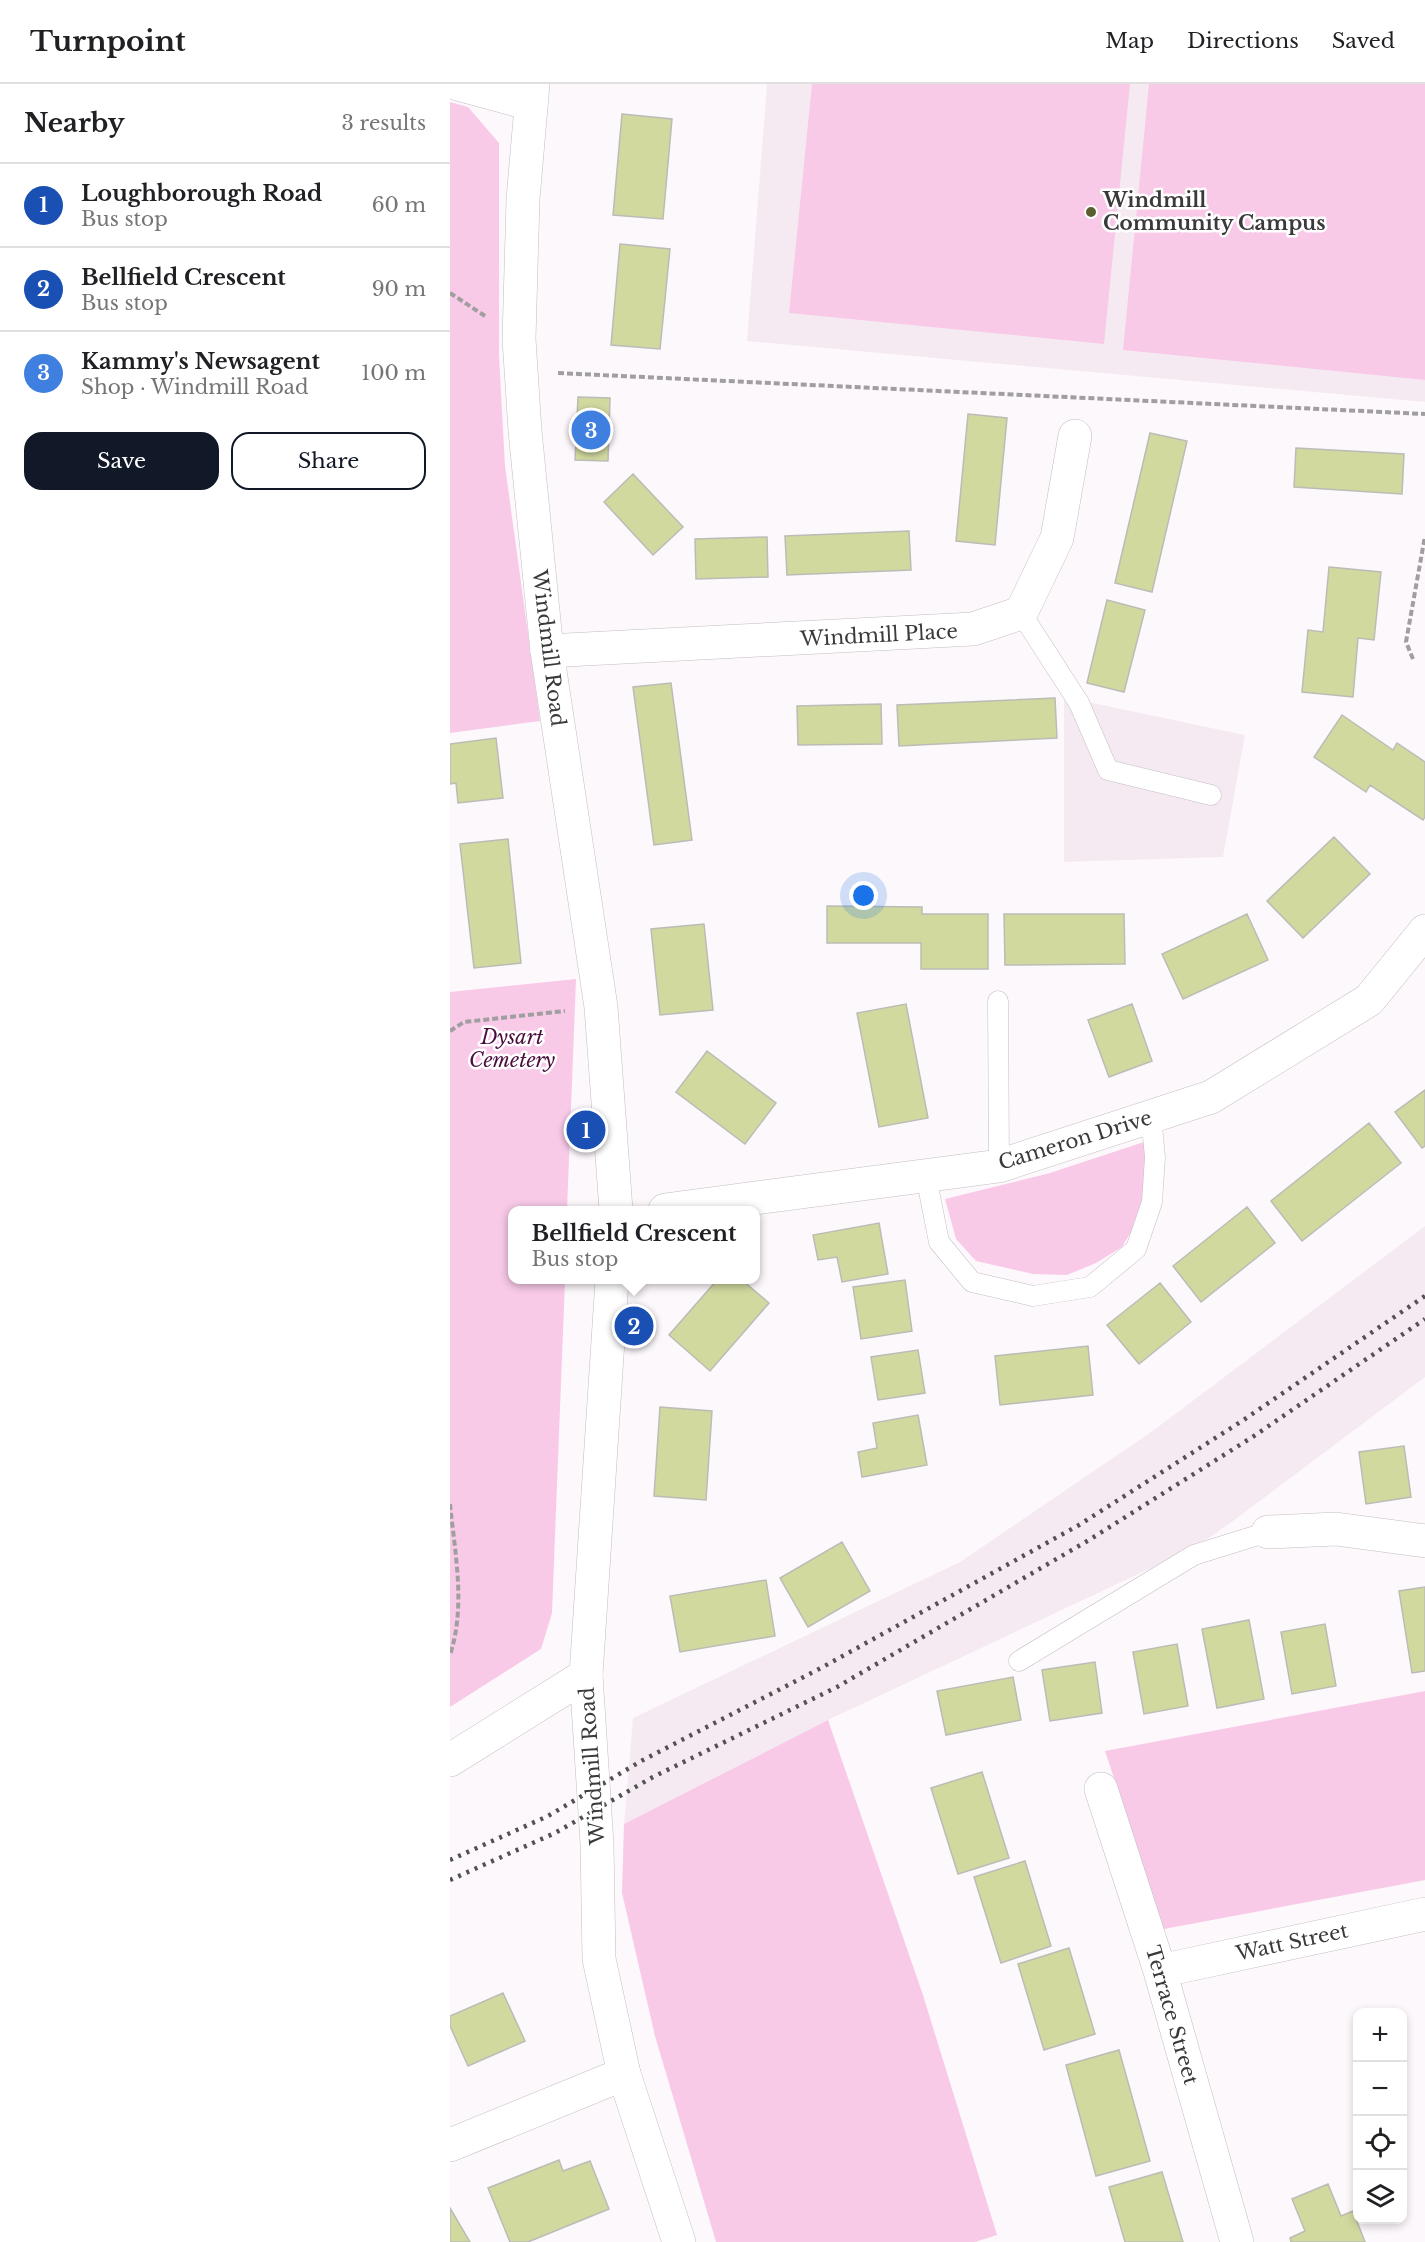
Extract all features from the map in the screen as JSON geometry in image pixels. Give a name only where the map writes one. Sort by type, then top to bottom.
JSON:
[{"type":"street","points":[[458,84],[532,94]]},
{"type":"street","name":"Windmill Road","points":[[532,94],[523,199],[519,339],[525,431],[547,651],[601,1007],[616,1206]]},
{"type":"street","points":[[1021,613],[1057,538],[1075,436]]},
{"type":"street","name":"Windmill Place","points":[[547,651],[973,630],[1021,613]]},
{"type":"street","name":"Cameron Drive","points":[[696,1206],[999,1166],[1211,1097],[1369,1000],[1425,931]]},
{"type":"street","name":"Windmill Road","points":[[612,1284],[586,1675],[597,1844],[599,1959],[624,2074],[679,2242]]},
{"type":"street","points":[[1268,1532],[1336,1529],[1425,1541]]},
{"type":"street","points":[[450,1760],[586,1675]]},
{"type":"street","name":"Terrace Street","points":[[1101,1789],[1160,1971],[1237,2242]]},
{"type":"street","name":"Watt Street","points":[[1160,1971],[1425,1914]]},
{"type":"street","points":[[450,2145],[624,2074]]},
{"type":"lane","points":[[1021,613],[1079,703],[1108,770],[1211,795]]},
{"type":"lane","points":[[999,1001],[999,1166]]},
{"type":"lane","points":[[926,1176],[939,1242],[972,1282],[1033,1296],[1090,1287],[1136,1249],[1152,1202],[1155,1157],[1151,1116]]},
{"type":"lane","points":[[1019,1661],[1194,1555],[1268,1532]]},
{"type":"path","points":[[521,369],[581,374],[1425,414]]},
{"type":"path","points":[[1413,659],[1406,642],[1425,536]]},
{"type":"path","points":[[450,1031],[464,1022],[601,1007]]},
{"type":"path","points":[[450,1504],[459,1590],[457,1632],[450,1655]]},
{"type":"shaded area","name":"Windmill Community Campus","points":[[767,84],[1425,84],[1425,402],[747,341]]},
{"type":"shaded area","points":[[1064,697],[1245,735],[1223,857],[1064,862]]},
{"type":"shaded area","points":[[1425,1226],[1425,1377],[1233,1521],[1196,1547],[828,1720],[624,1824],[633,1718],[960,1562],[1154,1430]]},
{"type":"green space","points":[[812,84],[1130,84],[1104,344],[789,313]]},
{"type":"green space","points":[[1149,84],[1425,84],[1425,380],[1123,350]]},
{"type":"green space","points":[[450,102],[468,107],[499,143],[499,356],[505,466],[540,721],[450,733]]},
{"type":"green space","name":"Dysart Cemetery","points":[[576,979],[567,1206],[508,1206],[508,1284],[565,1284],[552,1613],[541,1649],[450,1707],[450,992]]},
{"type":"green space","points":[[1144,1142],[1150,1188],[1138,1220],[1122,1247],[1096,1263],[1067,1275],[1033,1274],[976,1261],[956,1239],[945,1199],[1050,1173]]},
{"type":"green space","points":[[1425,1691],[1425,1880],[1164,1929],[1105,1751]]},
{"type":"green space","points":[[828,1720],[923,1995],[997,2235],[975,2242],[716,2242],[655,2036],[622,1893],[624,1824]]},
{"type":"building","points":[[622,114],[672,119],[663,219],[613,215]]},
{"type":"building","points":[[620,244],[670,249],[660,349],[611,345]]},
{"type":"building","points":[[578,397],[610,398],[608,461],[575,460]]},
{"type":"building","points":[[968,414],[1007,418],[995,545],[956,541]]},
{"type":"building","points":[[1150,433],[1187,441],[1152,592],[1115,583]]},
{"type":"building","points":[[1296,448],[1404,454],[1402,494],[1294,487]]},
{"type":"building","points":[[633,474],[683,527],[653,555],[604,502]]},
{"type":"building","points":[[909,531],[911,570],[787,575],[785,536]]},
{"type":"building","points":[[767,537],[768,577],[696,579],[695,539]]},
{"type":"building","points":[[1329,567],[1381,572],[1374,640],[1358,638],[1353,697],[1302,692],[1308,630],[1323,632]]},
{"type":"building","points":[[1107,600],[1145,610],[1124,692],[1087,683]]},
{"type":"building","points":[[671,683],[692,840],[654,845],[633,687]]},
{"type":"building","points":[[1055,698],[1057,738],[899,746],[897,705]]},
{"type":"building","points":[[881,704],[882,744],[798,745],[797,706]]},
{"type":"building","points":[[1342,715],[1393,750],[1397,743],[1425,762],[1425,817],[1423,820],[1370,785],[1366,792],[1314,757]]},
{"type":"building","points":[[496,738],[503,798],[458,803],[456,783],[450,784],[450,744]]},
{"type":"building","points":[[1334,837],[1370,874],[1303,938],[1267,901]]},
{"type":"building","points":[[508,839],[521,963],[474,968],[460,844]]},
{"type":"building","points":[[827,906],[922,907],[922,914],[988,914],[988,969],[921,969],[921,943],[827,943]]},
{"type":"building","points":[[1004,914],[1124,914],[1125,964],[1005,965]]},
{"type":"building","points":[[1247,914],[1268,960],[1183,999],[1162,954]]},
{"type":"building","points":[[704,924],[713,1010],[660,1015],[651,929]]},
{"type":"building","points":[[906,1004],[928,1118],[879,1127],[857,1013]]},
{"type":"building","points":[[1132,1004],[1152,1061],[1109,1077],[1088,1020]]},
{"type":"building","points":[[707,1051],[776,1103],[745,1144],[676,1092]]},
{"type":"building","points":[[1425,1090],[1425,1146],[1422,1148],[1395,1112]]},
{"type":"building","points":[[1369,1123],[1401,1163],[1302,1241],[1271,1201]]},
{"type":"building","points":[[1247,1207],[1275,1243],[1201,1302],[1173,1266]]},
{"type":"building","points":[[879,1223],[888,1274],[842,1282],[837,1257],[818,1260],[813,1235]]},
{"type":"building","points":[[905,1280],[912,1331],[861,1339],[853,1287]]},
{"type":"building","points":[[1160,1283],[1191,1322],[1139,1364],[1107,1325]]},
{"type":"building","points":[[714,1284],[747,1284],[769,1303],[710,1371],[669,1335]]},
{"type":"building","points":[[1088,1346],[1093,1395],[1000,1405],[995,1356]]},
{"type":"building","points":[[918,1350],[925,1393],[878,1400],[871,1357]]},
{"type":"building","points":[[660,1407],[712,1411],[706,1500],[654,1496]]},
{"type":"building","points":[[918,1415],[927,1465],[862,1477],[858,1452],[877,1448],[873,1423]]},
{"type":"building","points":[[1404,1446],[1411,1497],[1366,1504],[1359,1452]]},
{"type":"building","points":[[842,1542],[870,1591],[808,1627],[780,1578]]},
{"type":"building","points":[[766,1580],[775,1636],[680,1652],[670,1596]]},
{"type":"building","points":[[1425,1587],[1425,1671],[1412,1673],[1399,1591]]},
{"type":"building","points":[[1249,1620],[1264,1699],[1217,1708],[1202,1629]]},
{"type":"building","points":[[1325,1624],[1336,1686],[1292,1694],[1281,1632]]},
{"type":"building","points":[[1177,1644],[1188,1706],[1144,1714],[1133,1652]]},
{"type":"building","points":[[1095,1662],[1102,1713],[1050,1721],[1042,1670]]},
{"type":"building","points":[[1013,1677],[1021,1720],[946,1735],[937,1691]]},
{"type":"building","points":[[982,1772],[1009,1858],[958,1874],[931,1788]]},
{"type":"building","points":[[1025,1861],[1051,1946],[1001,1963],[974,1877]]},
{"type":"building","points":[[1069,1948],[1095,2034],[1044,2050],[1018,1964]]},
{"type":"building","points":[[503,1993],[525,2041],[468,2066],[450,2026],[450,2016]]},
{"type":"building","points":[[1119,2050],[1150,2161],[1096,2176],[1066,2065]]},
{"type":"building","points":[[559,2160],[563,2171],[590,2161],[609,2209],[528,2242],[510,2242],[488,2188]]},
{"type":"building","points":[[1162,2172],[1183,2242],[1125,2242],[1109,2187]]},
{"type":"building","points":[[1328,2184],[1341,2216],[1353,2211],[1353,2224],[1358,2224],[1365,2242],[1291,2242],[1290,2238],[1305,2231],[1292,2199]]},
{"type":"building","points":[[450,2208],[470,2242],[450,2242]]},
{"type":"railway","points":[[450,1860],[548,1816],[643,1760],[821,1668],[1079,1525],[1242,1421],[1425,1296]]},
{"type":"railway","points":[[450,1880],[555,1833],[653,1777],[837,1687],[1089,1540],[1254,1436],[1425,1319]]},
{"type":"place","name":"Windmill Community Campus","points":[[1091,212]]},
{"type":"place","name":"Kammy's Newsagent","points":[[591,430]]},
{"type":"place","name":"Loughborough Road","points":[[586,1130]]},
{"type":"place","name":"Bellfield Crescent","points":[[634,1326]]}]
